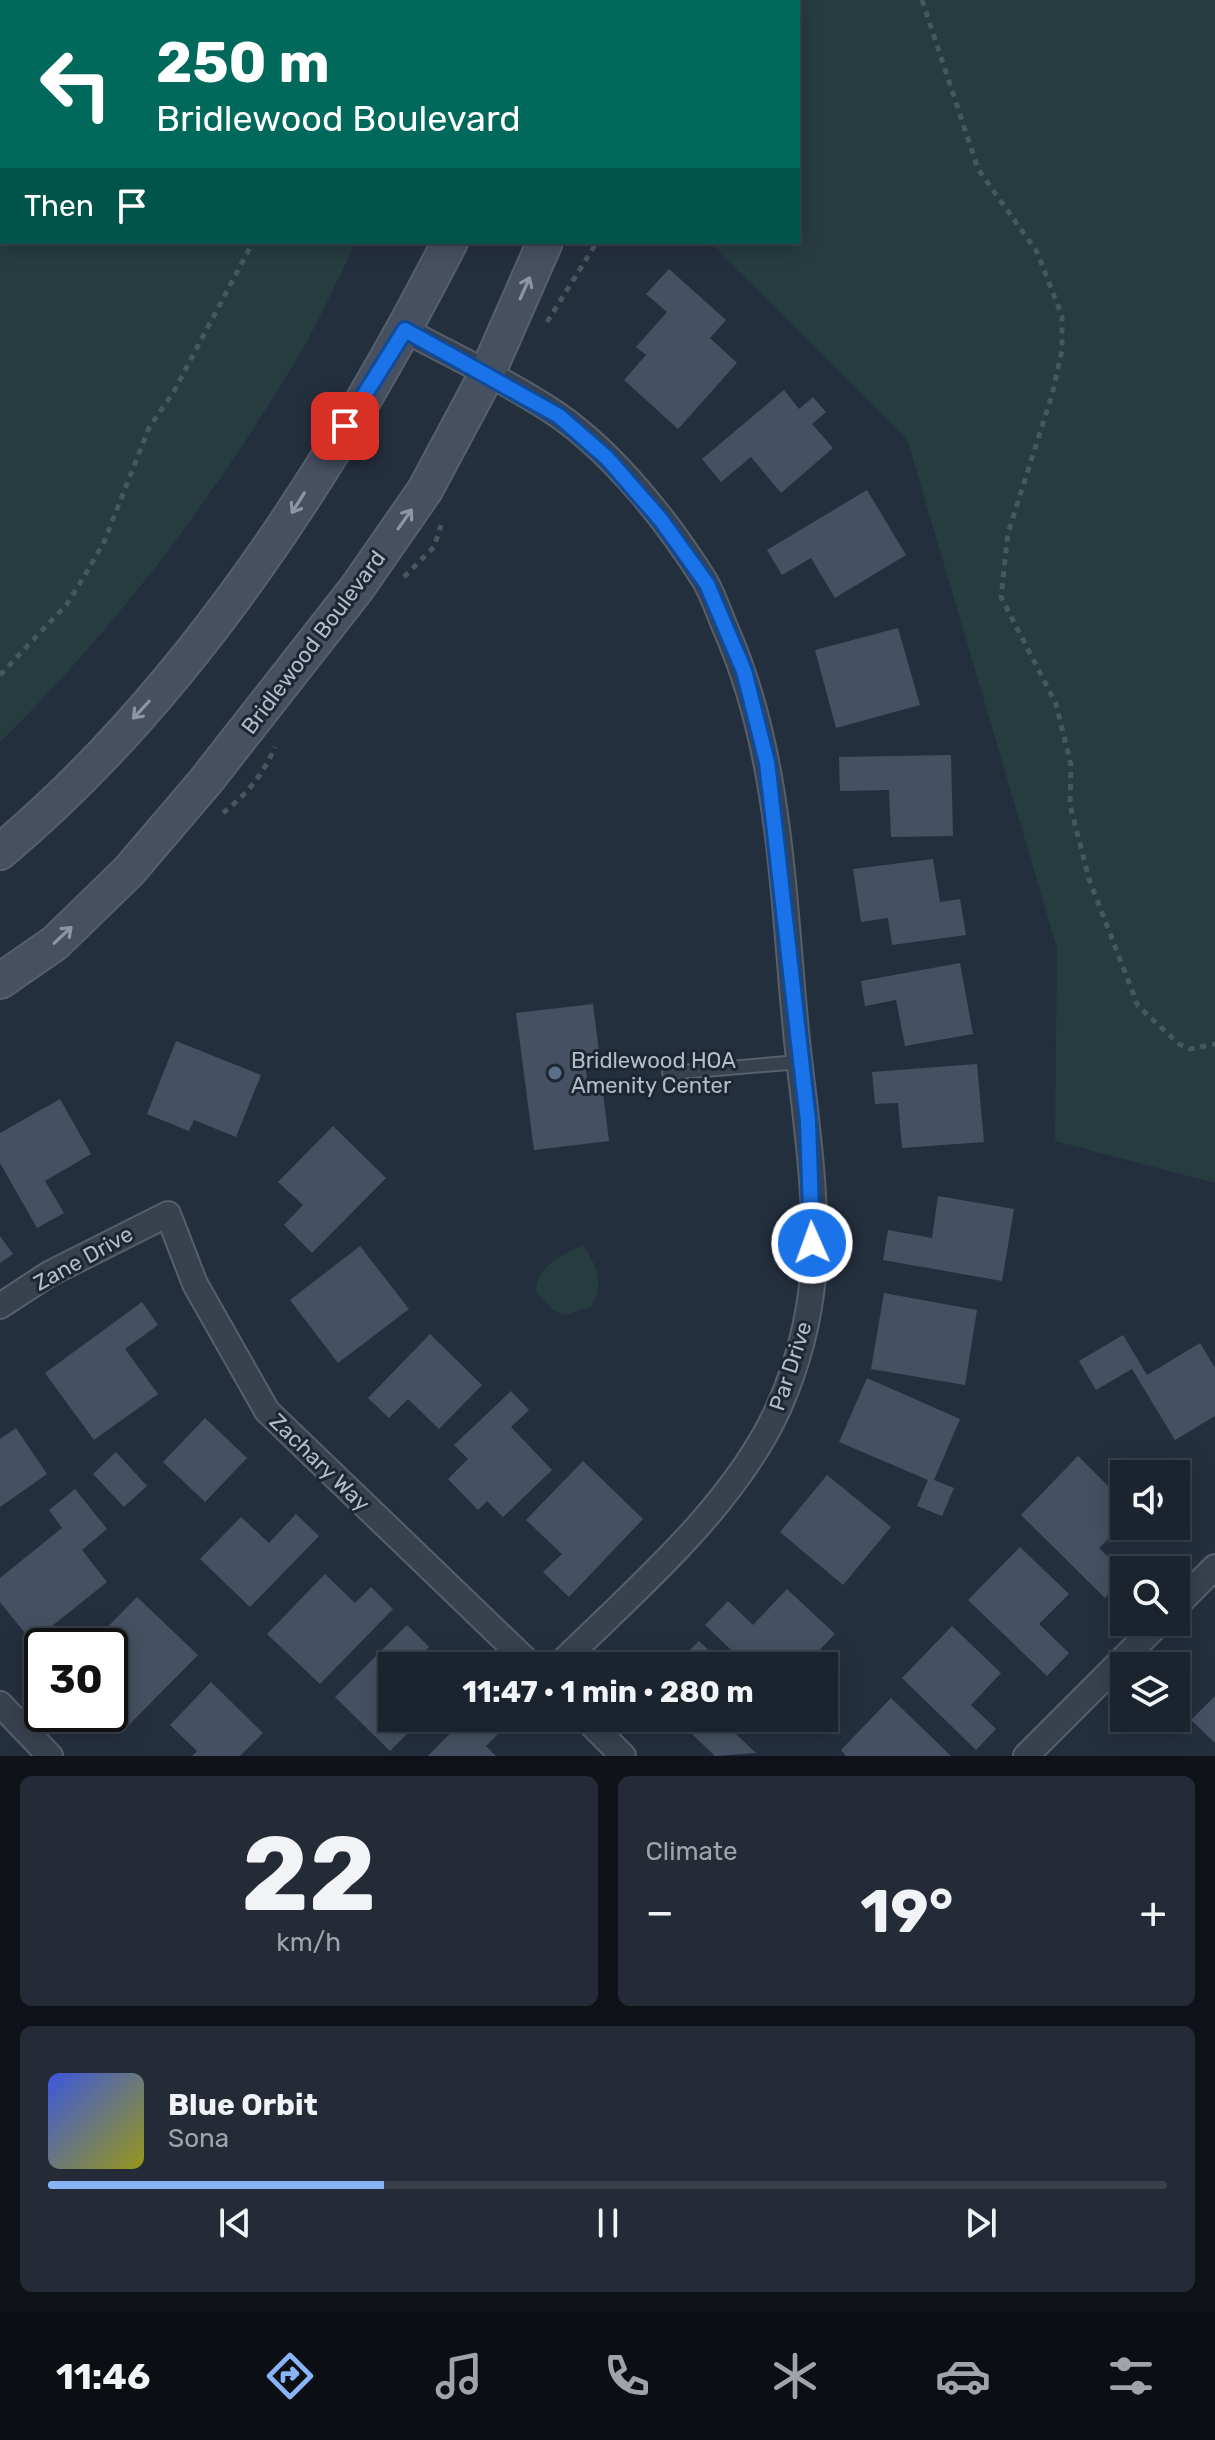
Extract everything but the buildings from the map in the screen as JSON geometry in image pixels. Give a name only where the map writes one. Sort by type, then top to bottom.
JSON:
[{"type":"main road","points":[[0,852],[47,813],[175,673],[286,523],[405,330],[449,244]]},
{"type":"main road","name":"Bridlewood Boulevard","points":[[0,981],[55,943],[129,871],[205,782],[357,588],[425,490],[487,374],[544,244]]},
{"type":"street","name":"Par Drive","points":[[405,330],[559,416],[607,458],[661,520],[707,584],[744,671],[767,762],[808,1121],[813,1274],[807,1323],[779,1407],[754,1454],[685,1540],[572,1652]]},
{"type":"street","name":"Zane Drive","points":[[0,1306],[49,1274],[168,1214]]},
{"type":"street","name":"Zachary Way","points":[[168,1214],[195,1284],[267,1411],[517,1652]]},
{"type":"street","points":[[1190,1592],[1215,1567]]},
{"type":"street","points":[[1026,1756],[1146,1636]]},
{"type":"street","points":[[0,1704],[50,1756]]},
{"type":"street","points":[[599,1732],[623,1756]]},
{"type":"lane","points":[[669,1073],[799,1062]]},
{"type":"path","points":[[922,0],[978,169],[1037,252],[1062,316],[1062,350],[1008,533],[1001,597],[1056,704],[1071,765],[1070,805],[1089,879],[1138,1006],[1148,1019],[1179,1044],[1190,1049],[1215,1044]]},
{"type":"path","points":[[0,675],[67,604],[85,575],[104,542],[149,428],[174,391],[252,244]]},
{"type":"path","points":[[545,325],[596,244]]},
{"type":"green space","points":[[800,0],[1215,0],[1215,1183],[1055,1141],[1057,948],[907,439],[711,244],[800,244]]},
{"type":"green space","points":[[0,244],[355,244],[298,357],[198,510],[124,607],[0,742]]},
{"type":"green space","points":[[582,1245],[595,1267],[597,1292],[590,1307],[565,1315],[553,1310],[536,1291],[537,1282],[552,1262]]},
{"type":"place","name":"Bridlewood HOA Amenity Center","points":[[555,1073]]},
{"type":"route","points":[[345,426],[405,330],[559,416],[607,458],[661,520],[707,584],[744,671],[767,762],[808,1121],[812,1243]]}]
